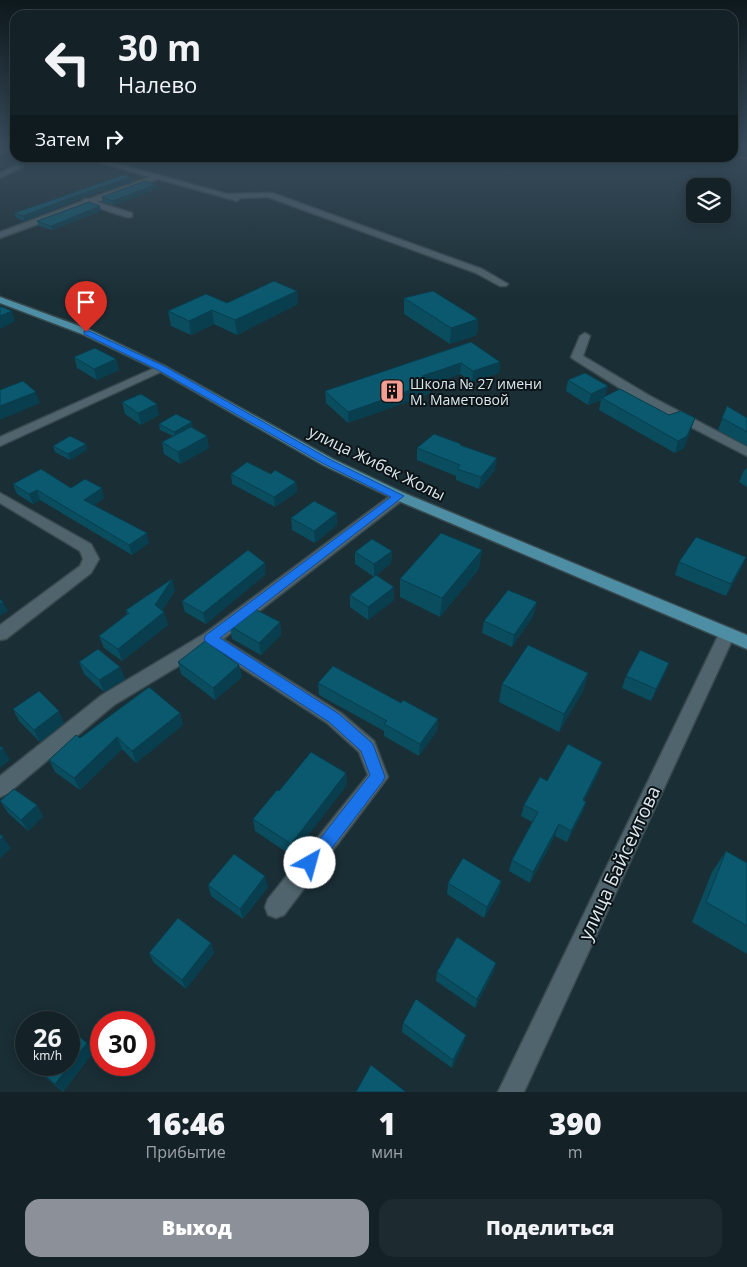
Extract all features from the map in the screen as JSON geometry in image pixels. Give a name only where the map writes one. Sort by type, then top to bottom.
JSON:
[{"type":"main road","name":"улица Жибек Жолы","points":[[0,300],[86,332],[161,368],[328,462],[399,496],[747,642]]},
{"type":"street","points":[[0,235],[99,197]]},
{"type":"street","points":[[231,197],[246,202]]},
{"type":"street","points":[[274,197],[479,271],[503,284]]},
{"type":"street","points":[[87,201],[129,215]]},
{"type":"street","points":[[585,336],[576,356],[646,399],[747,452]]},
{"type":"street","points":[[0,442],[161,368]]},
{"type":"street","points":[[0,788],[108,700],[210,639],[399,496]]},
{"type":"street","points":[[0,498],[86,548],[91,559],[86,569],[0,634]]},
{"type":"street","name":"улица Байсеитова","points":[[511,1092],[727,634]]},
{"type":"street","points":[[210,639],[334,718],[367,747],[378,777],[276,906]]},
{"type":"building","points":[[61,197],[73,197],[23,216],[14,213]]},
{"type":"building","points":[[102,197],[123,197],[113,201]]},
{"type":"building","points":[[89,202],[100,206],[51,226],[37,221]]},
{"type":"building","points":[[274,281],[297,291],[235,320],[212,310],[189,321],[168,311],[206,294],[227,303]]},
{"type":"building","points":[[433,291],[478,319],[451,328],[404,298]]},
{"type":"building","points":[[0,306],[12,311],[0,316]]},
{"type":"building","points":[[471,342],[500,362],[473,371],[461,363],[422,376],[430,383],[348,412],[325,391]]},
{"type":"building","points":[[95,348],[116,359],[94,369],[74,357]]},
{"type":"building","points":[[585,373],[608,386],[591,394],[568,380]]},
{"type":"building","points":[[23,381],[36,392],[0,406],[0,390]]},
{"type":"building","points":[[620,389],[669,415],[681,411],[695,418],[687,436],[678,441],[602,398]]},
{"type":"building","points":[[141,394],[157,404],[138,413],[122,402]]},
{"type":"building","points":[[727,406],[747,418],[747,432],[722,418]]},
{"type":"building","points":[[176,414],[192,422],[174,432],[159,424]]},
{"type":"building","points":[[191,427],[207,436],[178,452],[162,442]]},
{"type":"building","points":[[434,434],[497,458],[481,477],[457,469],[460,465],[417,448]]},
{"type":"building","points":[[70,436],[86,444],[68,454],[53,446]]},
{"type":"building","points":[[247,462],[271,474],[275,470],[296,482],[274,497],[231,474]]},
{"type":"building","points":[[41,469],[71,488],[85,479],[102,488],[84,500],[147,533],[129,545],[37,490],[29,494],[13,484]]},
{"type":"building","points":[[314,501],[337,513],[314,531],[291,518]]},
{"type":"building","points":[[441,533],[482,550],[442,598],[400,579]]},
{"type":"building","points":[[696,537],[746,557],[731,584],[679,562]]},
{"type":"building","points":[[372,539],[392,551],[374,564],[355,552]]},
{"type":"building","points":[[248,550],[265,563],[203,613],[182,601]]},
{"type":"building","points":[[376,575],[394,587],[368,607],[350,595]]},
{"type":"building","points":[[172,579],[155,605],[164,612],[118,649],[99,636],[129,613],[126,610]]},
{"type":"building","points":[[508,590],[537,602],[514,635],[484,621]]},
{"type":"building","points":[[251,607],[280,622],[259,643],[230,626]]},
{"type":"building","points":[[205,641],[239,665],[213,688],[178,662]]},
{"type":"building","points":[[528,645],[588,673],[564,714],[502,684]]},
{"type":"building","points":[[98,649],[120,667],[99,680],[79,662]]},
{"type":"building","points":[[640,650],[669,663],[656,689],[626,676]]},
{"type":"building","points":[[333,666],[401,703],[403,700],[438,719],[420,744],[384,724],[387,721],[318,683]]},
{"type":"building","points":[[149,687],[180,713],[132,751],[117,737],[74,778],[49,760],[76,735],[80,738]]},
{"type":"building","points":[[39,691],[59,711],[34,730],[13,709]]},
{"type":"building","points":[[568,744],[602,762],[583,800],[586,802],[571,831],[559,824],[533,872],[512,860],[538,812],[524,805],[540,777],[547,781]]},
{"type":"building","points":[[311,752],[346,773],[291,844],[253,819]]},
{"type":"building","points":[[14,789],[37,805],[21,820],[0,801]]},
{"type":"building","points":[[726,851],[747,863],[747,926],[706,902]]},
{"type":"building","points":[[234,854],[265,876],[240,909],[208,885]]},
{"type":"building","points":[[463,858],[501,881],[487,907],[448,883]]},
{"type":"building","points":[[178,918],[211,943],[182,980],[149,953]]},
{"type":"building","points":[[457,937],[496,963],[477,999],[437,972]]},
{"type":"building","points":[[416,999],[466,1035],[453,1060],[403,1023]]},
{"type":"building","points":[[80,1037],[87,1043],[80,1052]]},
{"type":"building","points":[[371,1065],[406,1092],[356,1092]]},
{"type":"building","points":[[45,1076],[61,1076],[55,1084]]},
{"type":"place","name":"Школа № 27 имени М. Маметовой","points":[[392,391]]},
{"type":"route","points":[[86,332],[161,368],[328,462],[399,496],[210,639],[334,718],[367,747],[378,777],[310,863]]}]
